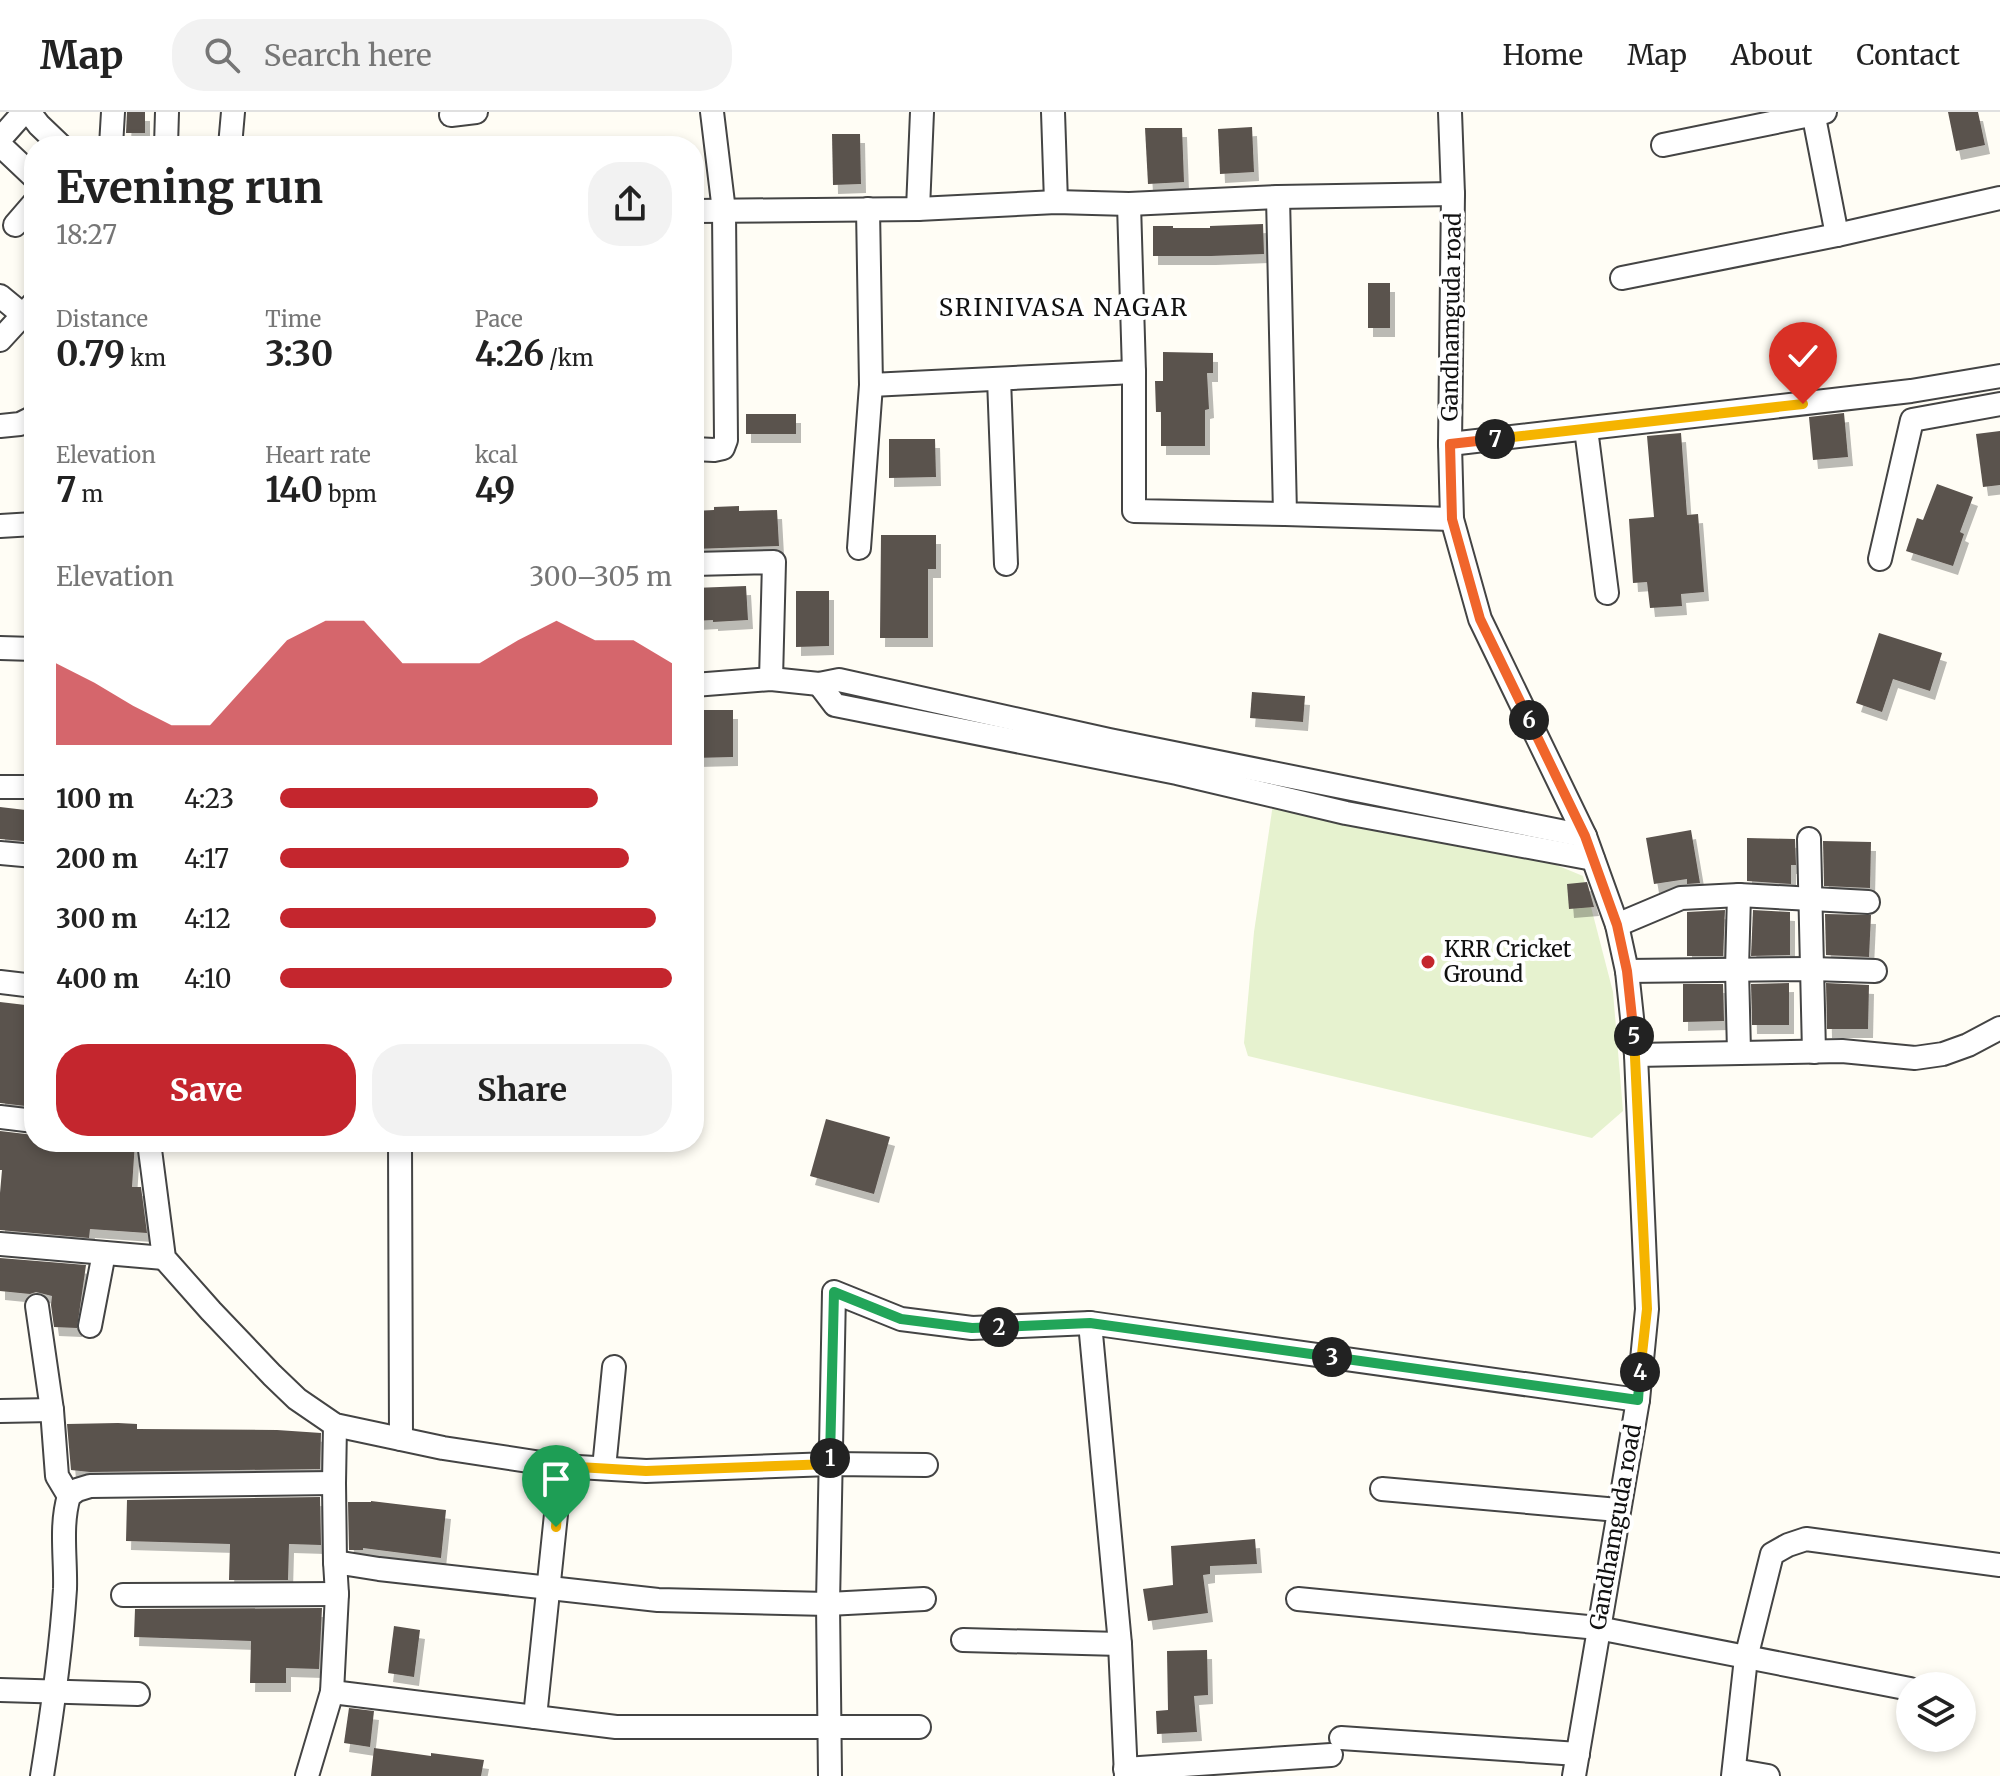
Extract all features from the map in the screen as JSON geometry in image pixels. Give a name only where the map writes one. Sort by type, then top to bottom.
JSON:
[{"type":"street","points":[[112,136],[113,112]]},
{"type":"street","points":[[166,136],[167,112]]},
{"type":"street","points":[[231,136],[233,112]]},
{"type":"street","points":[[451,115],[476,112]]},
{"type":"street","points":[[918,209],[922,112]]},
{"type":"street","points":[[1053,112],[1056,202]]},
{"type":"street","name":"Gandhamguda road","points":[[1450,112],[1453,194],[1452,519],[1480,619],[1585,836],[1617,925],[1627,971],[1636,1055],[1647,1309],[1638,1400],[1576,1765]]},
{"type":"street","points":[[704,450],[723,448],[726,440],[724,211],[716,113]]},
{"type":"street","points":[[1663,145],[1817,113],[1837,235]]},
{"type":"street","points":[[0,139],[33,115],[52,136]]},
{"type":"street","points":[[0,145],[24,168]]},
{"type":"street","points":[[704,211],[918,209],[1056,202],[1129,204],[1278,197],[1453,194]]},
{"type":"street","points":[[1278,197],[1285,514]]},
{"type":"street","points":[[1622,278],[1837,235],[2000,198]]},
{"type":"street","points":[[1129,204],[1134,511],[1452,519]]},
{"type":"street","points":[[859,548],[871,385],[868,209]]},
{"type":"street","points":[[15,225],[24,215]]},
{"type":"street","points":[[0,296],[24,307]]},
{"type":"street","points":[[0,340],[24,313]]},
{"type":"street","points":[[871,385],[1134,372]]},
{"type":"street","points":[[1450,444],[1911,391],[2000,376]]},
{"type":"street","points":[[999,379],[1006,564]]},
{"type":"street","points":[[1880,559],[1912,420],[1911,391]]},
{"type":"street","points":[[1912,420],[2000,404]]},
{"type":"street","points":[[0,426],[24,422]]},
{"type":"street","points":[[1586,429],[1607,593]]},
{"type":"street","points":[[0,526],[24,525]]},
{"type":"street","points":[[704,564],[774,562],[771,679]]},
{"type":"street","points":[[0,648],[24,649]]},
{"type":"street","points":[[704,684],[771,679],[819,684],[839,680],[1029,733],[1137,756],[1245,778],[1585,836]]},
{"type":"street","points":[[1245,778],[1346,813],[1593,859]]},
{"type":"street","points":[[0,787],[24,787]]},
{"type":"street","points":[[1809,839],[1814,1052]]},
{"type":"street","points":[[0,853],[24,855]]},
{"type":"street","points":[[1739,895],[1739,1052]]},
{"type":"street","points":[[1617,925],[1681,898],[1739,895],[1868,902]]},
{"type":"street","points":[[1627,971],[1875,971]]},
{"type":"street","points":[[0,982],[24,985]]},
{"type":"street","points":[[1636,1055],[1842,1051],[1915,1058],[1943,1054],[2000,1028]]},
{"type":"street","points":[[0,1117],[24,1120]]},
{"type":"street","points":[[150,1152],[164,1258],[272,1375],[297,1399],[335,1425],[443,1448],[561,1466],[646,1471],[830,1464],[926,1465]]},
{"type":"street","points":[[400,1152],[401,1439]]},
{"type":"street","points":[[0,1244],[164,1258]]},
{"type":"street","points":[[90,1326],[104,1253]]},
{"type":"street","points":[[830,1776],[828,1604],[834,1292],[901,1319],[972,1328],[1090,1323],[1638,1400]]},
{"type":"street","points":[[37,1306],[52,1410],[57,1476],[69,1496]]},
{"type":"street","points":[[1090,1323],[1120,1644],[1126,1773],[1336,1746],[1576,1765]]},
{"type":"street","points":[[604,1468],[614,1367]]},
{"type":"street","points":[[0,1411],[52,1410]]},
{"type":"street","points":[[307,1776],[332,1692],[337,1594],[335,1425]]},
{"type":"street","points":[[535,1717],[561,1466]]},
{"type":"street","points":[[42,1776],[55,1691],[65,1589],[65,1514],[69,1496],[90,1486],[334,1483]]},
{"type":"street","points":[[1382,1489],[1618,1510]]},
{"type":"street","points":[[1768,1776],[1734,1773],[1746,1658],[1772,1554],[1806,1539],[2000,1565]]},
{"type":"street","points":[[335,1562],[658,1600],[828,1604],[924,1599]]},
{"type":"street","points":[[123,1595],[337,1594]]},
{"type":"street","points":[[1298,1599],[1598,1628],[1896,1686]]},
{"type":"street","points":[[963,1640],[1120,1644]]},
{"type":"street","points":[[0,1690],[138,1694]]},
{"type":"street","points":[[332,1692],[616,1727],[919,1727]]},
{"type":"green space","name":"KRR Cricket Ground","points":[[1273,804],[1532,855],[1583,876],[1613,992],[1623,1111],[1592,1138],[1248,1056],[1244,1043],[1254,932]]},
{"type":"building","points":[[127,112],[145,112],[145,133],[126,133]]},
{"type":"building","points":[[1948,112],[1978,112],[1985,145],[1956,151]]},
{"type":"building","points":[[1252,127],[1254,172],[1220,174],[1218,129]]},
{"type":"building","points":[[1145,128],[1182,128],[1184,182],[1148,184]]},
{"type":"building","points":[[832,134],[860,134],[861,184],[833,185]]},
{"type":"building","points":[[1263,224],[1264,254],[1153,256],[1153,226],[1210,228]]},
{"type":"building","points":[[1368,283],[1390,283],[1390,328],[1368,328]]},
{"type":"building","points":[[1163,352],[1213,353],[1213,373],[1207,373],[1209,409],[1205,410],[1205,446],[1161,446],[1161,412],[1156,412],[1155,381],[1163,381]]},
{"type":"building","points":[[1844,413],[1848,457],[1813,460],[1809,417]]},
{"type":"building","points":[[746,414],[796,414],[796,434],[746,434]]},
{"type":"building","points":[[2000,431],[2000,485],[1983,487],[1976,434]]},
{"type":"building","points":[[1681,433],[1687,515],[1698,514],[1704,592],[1681,594],[1682,606],[1650,608],[1647,582],[1633,583],[1629,519],[1654,517],[1647,436]]},
{"type":"building","points":[[889,439],[935,439],[936,477],[889,478]]},
{"type":"building","points":[[1937,484],[1973,497],[1960,532],[1964,534],[1953,566],[1906,551],[1917,518],[1923,520]]},
{"type":"building","points":[[739,506],[739,511],[777,510],[779,546],[704,549],[704,510],[714,510],[714,507]]},
{"type":"building","points":[[881,535],[936,535],[936,569],[928,569],[928,638],[880,638]]},
{"type":"building","points":[[746,586],[748,620],[704,620],[704,588]]},
{"type":"building","points":[[796,591],[829,591],[829,646],[796,647]]},
{"type":"building","points":[[1879,633],[1942,653],[1930,691],[1893,679],[1882,712],[1856,703]]},
{"type":"building","points":[[1252,692],[1305,696],[1303,722],[1250,718]]},
{"type":"building","points":[[704,710],[733,710],[733,757],[704,758]]},
{"type":"building","points":[[0,807],[24,810],[24,841],[0,839]]},
{"type":"building","points":[[1691,830],[1700,883],[1687,884],[1687,879],[1654,884],[1646,838]]},
{"type":"building","points":[[1747,838],[1795,839],[1796,865],[1791,865],[1791,884],[1747,881]]},
{"type":"building","points":[[1823,841],[1871,842],[1870,888],[1824,886]]},
{"type":"building","points":[[1587,882],[1594,907],[1569,909],[1567,884]]},
{"type":"building","points":[[1725,910],[1723,956],[1687,956],[1687,912]]},
{"type":"building","points":[[1753,910],[1790,912],[1790,955],[1751,956]]},
{"type":"building","points":[[1825,914],[1871,915],[1869,957],[1826,955]]},
{"type":"building","points":[[1789,983],[1789,1025],[1752,1025],[1751,984]]},
{"type":"building","points":[[1826,983],[1869,985],[1868,1029],[1827,1029]]},
{"type":"building","points":[[1683,984],[1723,984],[1724,1021],[1683,1022]]},
{"type":"building","points":[[0,1002],[24,1005],[24,1106],[0,1103]]},
{"type":"building","points":[[826,1119],[890,1137],[874,1194],[810,1176]]},
{"type":"building","points":[[0,1131],[24,1134],[24,1152],[134,1152],[132,1187],[141,1187],[147,1233],[90,1229],[89,1238],[0,1230]]},
{"type":"building","points":[[0,1258],[86,1265],[77,1328],[54,1327],[52,1296],[36,1292],[0,1291]]},
{"type":"building","points":[[67,1424],[137,1424],[137,1429],[321,1433],[320,1469],[71,1470]]},
{"type":"building","points":[[320,1497],[321,1545],[289,1544],[288,1580],[229,1580],[230,1544],[126,1541],[127,1500]]},
{"type":"building","points":[[371,1501],[446,1510],[441,1558],[363,1548],[349,1550],[348,1502]]},
{"type":"building","points":[[1255,1539],[1257,1564],[1210,1566],[1210,1574],[1203,1575],[1208,1613],[1148,1621],[1143,1589],[1173,1585],[1171,1546]]},
{"type":"building","points":[[322,1608],[319,1669],[286,1668],[286,1683],[250,1683],[251,1641],[134,1637],[135,1609]]},
{"type":"building","points":[[394,1626],[420,1630],[414,1677],[388,1673]]},
{"type":"building","points":[[1207,1650],[1208,1695],[1194,1696],[1197,1732],[1157,1734],[1156,1711],[1168,1710],[1167,1651]]},
{"type":"building","points":[[349,1708],[374,1711],[370,1747],[344,1743]]},
{"type":"building","points":[[374,1748],[484,1760],[481,1776],[371,1776]]},
{"type":"place","name":"KRR Cricket Ground","points":[[1428,962]]},
{"type":"district","name":"SRINIVASA NAGAR","points":[[1064,308]]},
{"type":"route","points":[[556,1527],[561,1466],[646,1471],[830,1464],[834,1292],[901,1319],[972,1328],[1090,1323],[1638,1400],[1647,1309],[1636,1055],[1627,971],[1617,925],[1585,836],[1480,619],[1452,519],[1450,444],[1803,404]]}]
